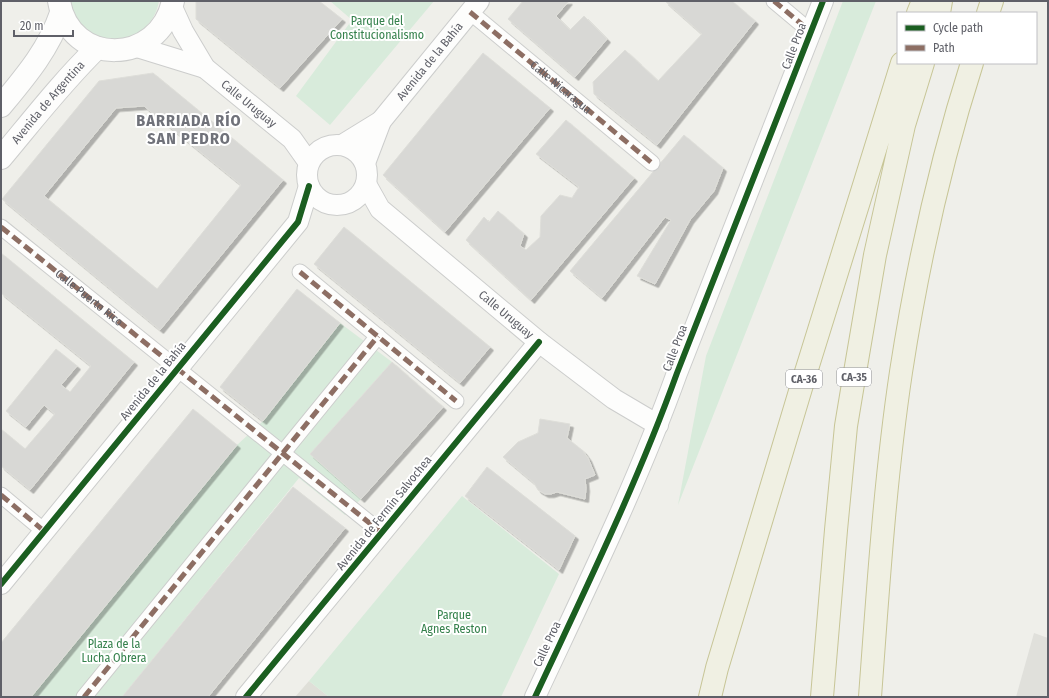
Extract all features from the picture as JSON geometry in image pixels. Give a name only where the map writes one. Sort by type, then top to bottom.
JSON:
[{"type":"highway","points":[[918,12],[923,1]]},
{"type":"highway","points":[[939,12],[941,1]]},
{"type":"highway","points":[[988,12],[992,1]]},
{"type":"highway","name":"CA-36","points":[[710,697],[717,668],[796,403],[902,64]]},
{"type":"highway","name":"CA-35","points":[[822,697],[846,426],[875,255],[904,125],[924,64]]},
{"type":"highway","points":[[870,697],[889,466],[901,372],[918,277],[939,181],[972,64]]},
{"type":"street","points":[[774,1],[811,32]]},
{"type":"street","name":"Calle Proa","points":[[535,697],[634,485],[823,1]]},
{"type":"street","points":[[60,7],[66,23],[75,34],[85,42],[97,48],[117,51],[137,46],[150,40],[164,24],[172,4]]},
{"type":"street","points":[[172,4],[183,32],[205,68]]},
{"type":"street","points":[[1,106],[31,69],[45,48],[56,28],[60,7]]},
{"type":"street","name":"Avenida de la Bahía","points":[[365,163],[381,121],[475,7]]},
{"type":"street","name":"Calle Nicaragua","points":[[475,7],[652,163]]},
{"type":"street","points":[[137,46],[205,68]]},
{"type":"street","name":"Avenida de Argentina","points":[[1,158],[60,87],[97,48]]},
{"type":"street","name":"Calle Uruguay","points":[[205,68],[292,139],[309,162]]},
{"type":"street","name":"Avenida de la Bahía","points":[[332,146],[381,121]]},
{"type":"street","name":"Calle Uruguay","points":[[292,139],[332,146]]},
{"type":"street","points":[[332,146],[350,147],[365,163],[367,173],[366,184],[363,190],[352,201],[342,205],[332,205],[322,202],[314,195],[307,183],[306,172],[309,162],[315,154],[332,146]]},
{"type":"street","name":"Calle Uruguay","points":[[366,184],[380,209],[539,342],[614,399],[658,425]]},
{"type":"street","name":"Avenida de la Bahía","points":[[1,584],[298,222],[309,186]]},
{"type":"street","name":"Calle Uruguay","points":[[352,201],[380,209]]},
{"type":"street","name":"Avenida de la Bahía","points":[[298,222],[332,205]]},
{"type":"street","name":"Calle Puerto Rico","points":[[1,227],[382,533]]},
{"type":"street","points":[[300,272],[456,401]]},
{"type":"street","points":[[84,697],[378,336]]},
{"type":"street","name":"Avenida de Fermín Salvochea","points":[[246,697],[539,342]]},
{"type":"street","points":[[1,495],[44,531]]},
{"type":"shaded area","points":[[1034,633],[1048,638],[1048,697],[1016,697]]},
{"type":"shaded area","points":[[309,681],[329,697],[295,697]]},
{"type":"green space","points":[[69,1],[159,1],[155,15],[147,25],[137,33],[126,38],[114,39],[101,37],[90,32],[79,23],[74,16]]},
{"type":"green space","name":"Parque del Constitucionalismo","points":[[330,1],[434,1],[330,125],[296,96],[352,20]]},
{"type":"green space","points":[[843,1],[876,1],[678,505],[706,356]]},
{"type":"green space","name":"Plaza de la Lucha Obrera","points":[[340,323],[392,362],[310,454],[361,499],[345,515],[299,478],[122,697],[31,697],[237,445],[263,421]]},
{"type":"green space","name":"Parque Agnes Reston","points":[[462,496],[559,574],[501,697],[329,697],[309,681]]},
{"type":"building","points":[[196,1],[319,1],[342,19],[280,88],[196,19]]},
{"type":"building","points":[[523,1],[569,1],[556,16],[570,30],[584,16],[607,39],[575,77],[508,19]]},
{"type":"building","points":[[665,1],[732,1],[755,21],[657,145],[594,94],[593,82],[625,50],[658,81],[702,34]]},
{"type":"building","points":[[483,53],[550,108],[445,232],[383,175]]},
{"type":"building","points":[[153,73],[283,180],[160,330],[2,199],[99,81]],"holes":[[[144,106],[241,185],[157,289],[44,196],[116,108]]]},
{"type":"building","points":[[566,120],[634,178],[531,300],[466,240],[484,217],[489,222],[498,211],[524,234],[520,246],[526,250],[540,237],[541,216],[560,195],[572,198],[579,187],[536,154]]},
{"type":"building","points":[[684,135],[723,168],[714,191],[690,220],[655,284],[637,276],[671,220],[665,217],[602,298],[570,271]]},
{"type":"building","points":[[344,227],[490,347],[460,383],[314,264]]},
{"type":"building","points":[[1,253],[134,362],[30,490],[1,466],[1,429],[25,449],[55,414],[44,405],[26,427],[6,411],[56,349],[77,366],[61,385],[70,392],[91,366],[1,293]]},
{"type":"building","points":[[297,289],[340,323],[263,421],[220,387]]},
{"type":"building","points":[[392,362],[443,407],[361,499],[310,454]]},
{"type":"building","points":[[193,409],[237,445],[31,697],[1,697],[1,643]]},
{"type":"building","points":[[540,419],[570,424],[567,438],[583,451],[588,458],[595,475],[585,479],[585,499],[557,492],[545,494],[538,490],[534,483],[503,457],[518,442],[538,433]]},
{"type":"building","points":[[487,467],[575,536],[559,570],[465,496]]},
{"type":"building","points":[[293,487],[345,528],[208,697],[122,697]]},
{"type":"marked path","points":[[774,1],[811,32]]},
{"type":"marked path","points":[[470,12],[652,163]]},
{"type":"marked path","points":[[1,227],[382,533]]},
{"type":"marked path","points":[[300,272],[456,401]]},
{"type":"marked path","points":[[84,697],[378,336]]},
{"type":"marked path","points":[[1,495],[44,531]]},
{"type":"cycle path","points":[[535,697],[610,536],[645,455],[823,1]]},
{"type":"cycle path","points":[[1,584],[298,222],[309,186]]},
{"type":"cycle path","points":[[246,697],[539,342]]},
{"type":"district","name":"BARRIADA RÍO SAN PEDRO","points":[[189,129]]}]
